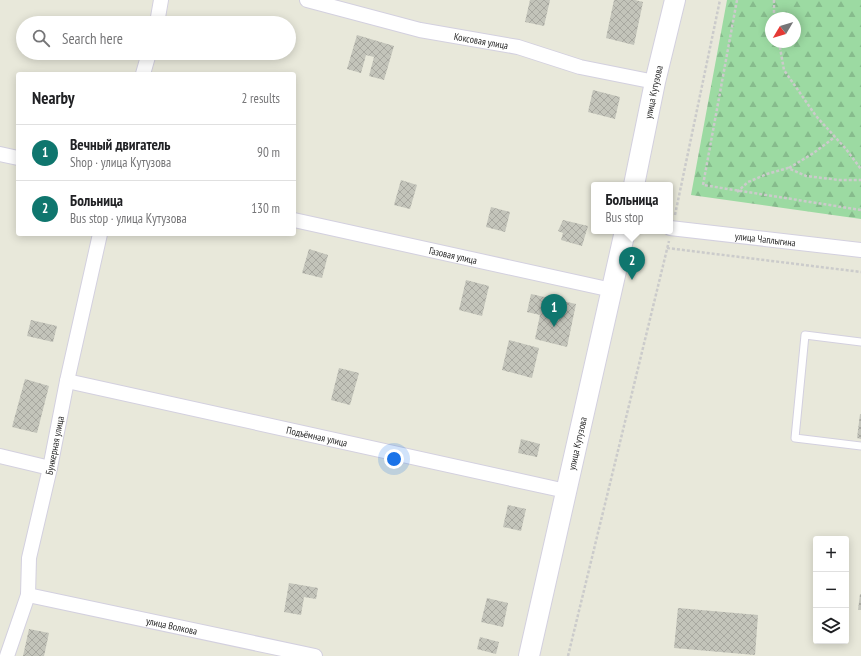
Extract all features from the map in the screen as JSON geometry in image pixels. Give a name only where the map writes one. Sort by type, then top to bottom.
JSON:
[{"type":"main road","name":"улица Кутузова","points":[[635,182],[655,82],[675,0]]},
{"type":"main road","name":"улица Кутузова","points":[[529,656],[624,234]]},
{"type":"street","points":[[158,16],[161,0]]},
{"type":"street","name":"Коксовая улица","points":[[307,0],[420,30],[518,47],[580,67],[655,82]]},
{"type":"street","points":[[143,72],[146,60]]},
{"type":"street","points":[[0,154],[16,158]]},
{"type":"street","name":"Газовая улица","points":[[296,220],[612,290]]},
{"type":"street","name":"улица Чаплыгина","points":[[673,228],[861,250]]},
{"type":"street","name":"Бункерная улица","points":[[6,656],[28,595],[29,558],[50,468],[67,381],[100,236]]},
{"type":"street","name":"Подъёмная улица","points":[[67,381],[566,491]]},
{"type":"street","points":[[0,456],[50,468]]},
{"type":"street","name":"улица Волкова","points":[[28,595],[315,656]]},
{"type":"lane","points":[[861,342],[805,335],[795,438],[861,446]]},
{"type":"path","points":[[673,219],[720,0]]},
{"type":"path","points":[[737,0],[703,185],[737,192],[861,210]]},
{"type":"path","points":[[774,0],[774,12]]},
{"type":"path","points":[[779,48],[784,70],[816,116],[861,168]]},
{"type":"path","points":[[737,192],[748,182],[767,174],[788,168],[812,154],[835,137]]},
{"type":"path","points":[[788,168],[806,176],[839,180],[861,180]]},
{"type":"path","points":[[568,656],[670,234]]},
{"type":"path","points":[[667,248],[861,272]]},
{"type":"green space","points":[[727,0],[861,0],[861,219],[691,195]]},
{"type":"building","points":[[530,0],[550,0],[544,26],[525,22]]},
{"type":"building","points":[[614,0],[635,0],[643,2],[634,45],[606,38]]},
{"type":"building","points":[[357,35],[394,46],[384,80],[369,76],[374,57],[366,55],[361,73],[347,69]]},
{"type":"building","points":[[593,90],[620,97],[615,119],[588,112]]},
{"type":"building","points":[[401,180],[417,185],[410,209],[394,205]]},
{"type":"building","points":[[491,207],[510,212],[505,232],[486,227]]},
{"type":"building","points":[[563,220],[588,226],[582,246],[561,240],[563,233],[558,231]]},
{"type":"building","points":[[309,249],[328,255],[322,278],[302,273]]},
{"type":"building","points":[[466,280],[489,286],[482,316],[459,310]]},
{"type":"building","points":[[531,294],[576,304],[567,347],[535,339],[540,315],[527,312]]},
{"type":"building","points":[[31,320],[57,326],[53,342],[27,336]]},
{"type":"building","points":[[509,340],[539,348],[532,378],[502,370]]},
{"type":"building","points":[[339,368],[359,373],[350,405],[331,400]]},
{"type":"building","points":[[25,379],[49,386],[37,433],[12,427]]},
{"type":"building","points":[[861,414],[861,439],[857,438]]},
{"type":"building","points":[[521,439],[540,444],[537,457],[518,453]]},
{"type":"building","points":[[508,505],[526,509],[521,531],[503,527]]},
{"type":"building","points":[[289,583],[318,588],[316,599],[304,597],[301,615],[284,612]]},
{"type":"building","points":[[860,594],[861,610],[858,610]]},
{"type":"building","points":[[487,598],[508,603],[503,627],[481,622]]},
{"type":"building","points":[[678,608],[758,615],[755,655],[674,648]]},
{"type":"building","points":[[29,629],[49,633],[44,656],[23,656]]},
{"type":"building","points":[[480,637],[499,642],[496,654],[477,649]]},
{"type":"place","name":"Больница","points":[[632,280]]},
{"type":"place","name":"Вечный двигатель","points":[[554,327]]}]
